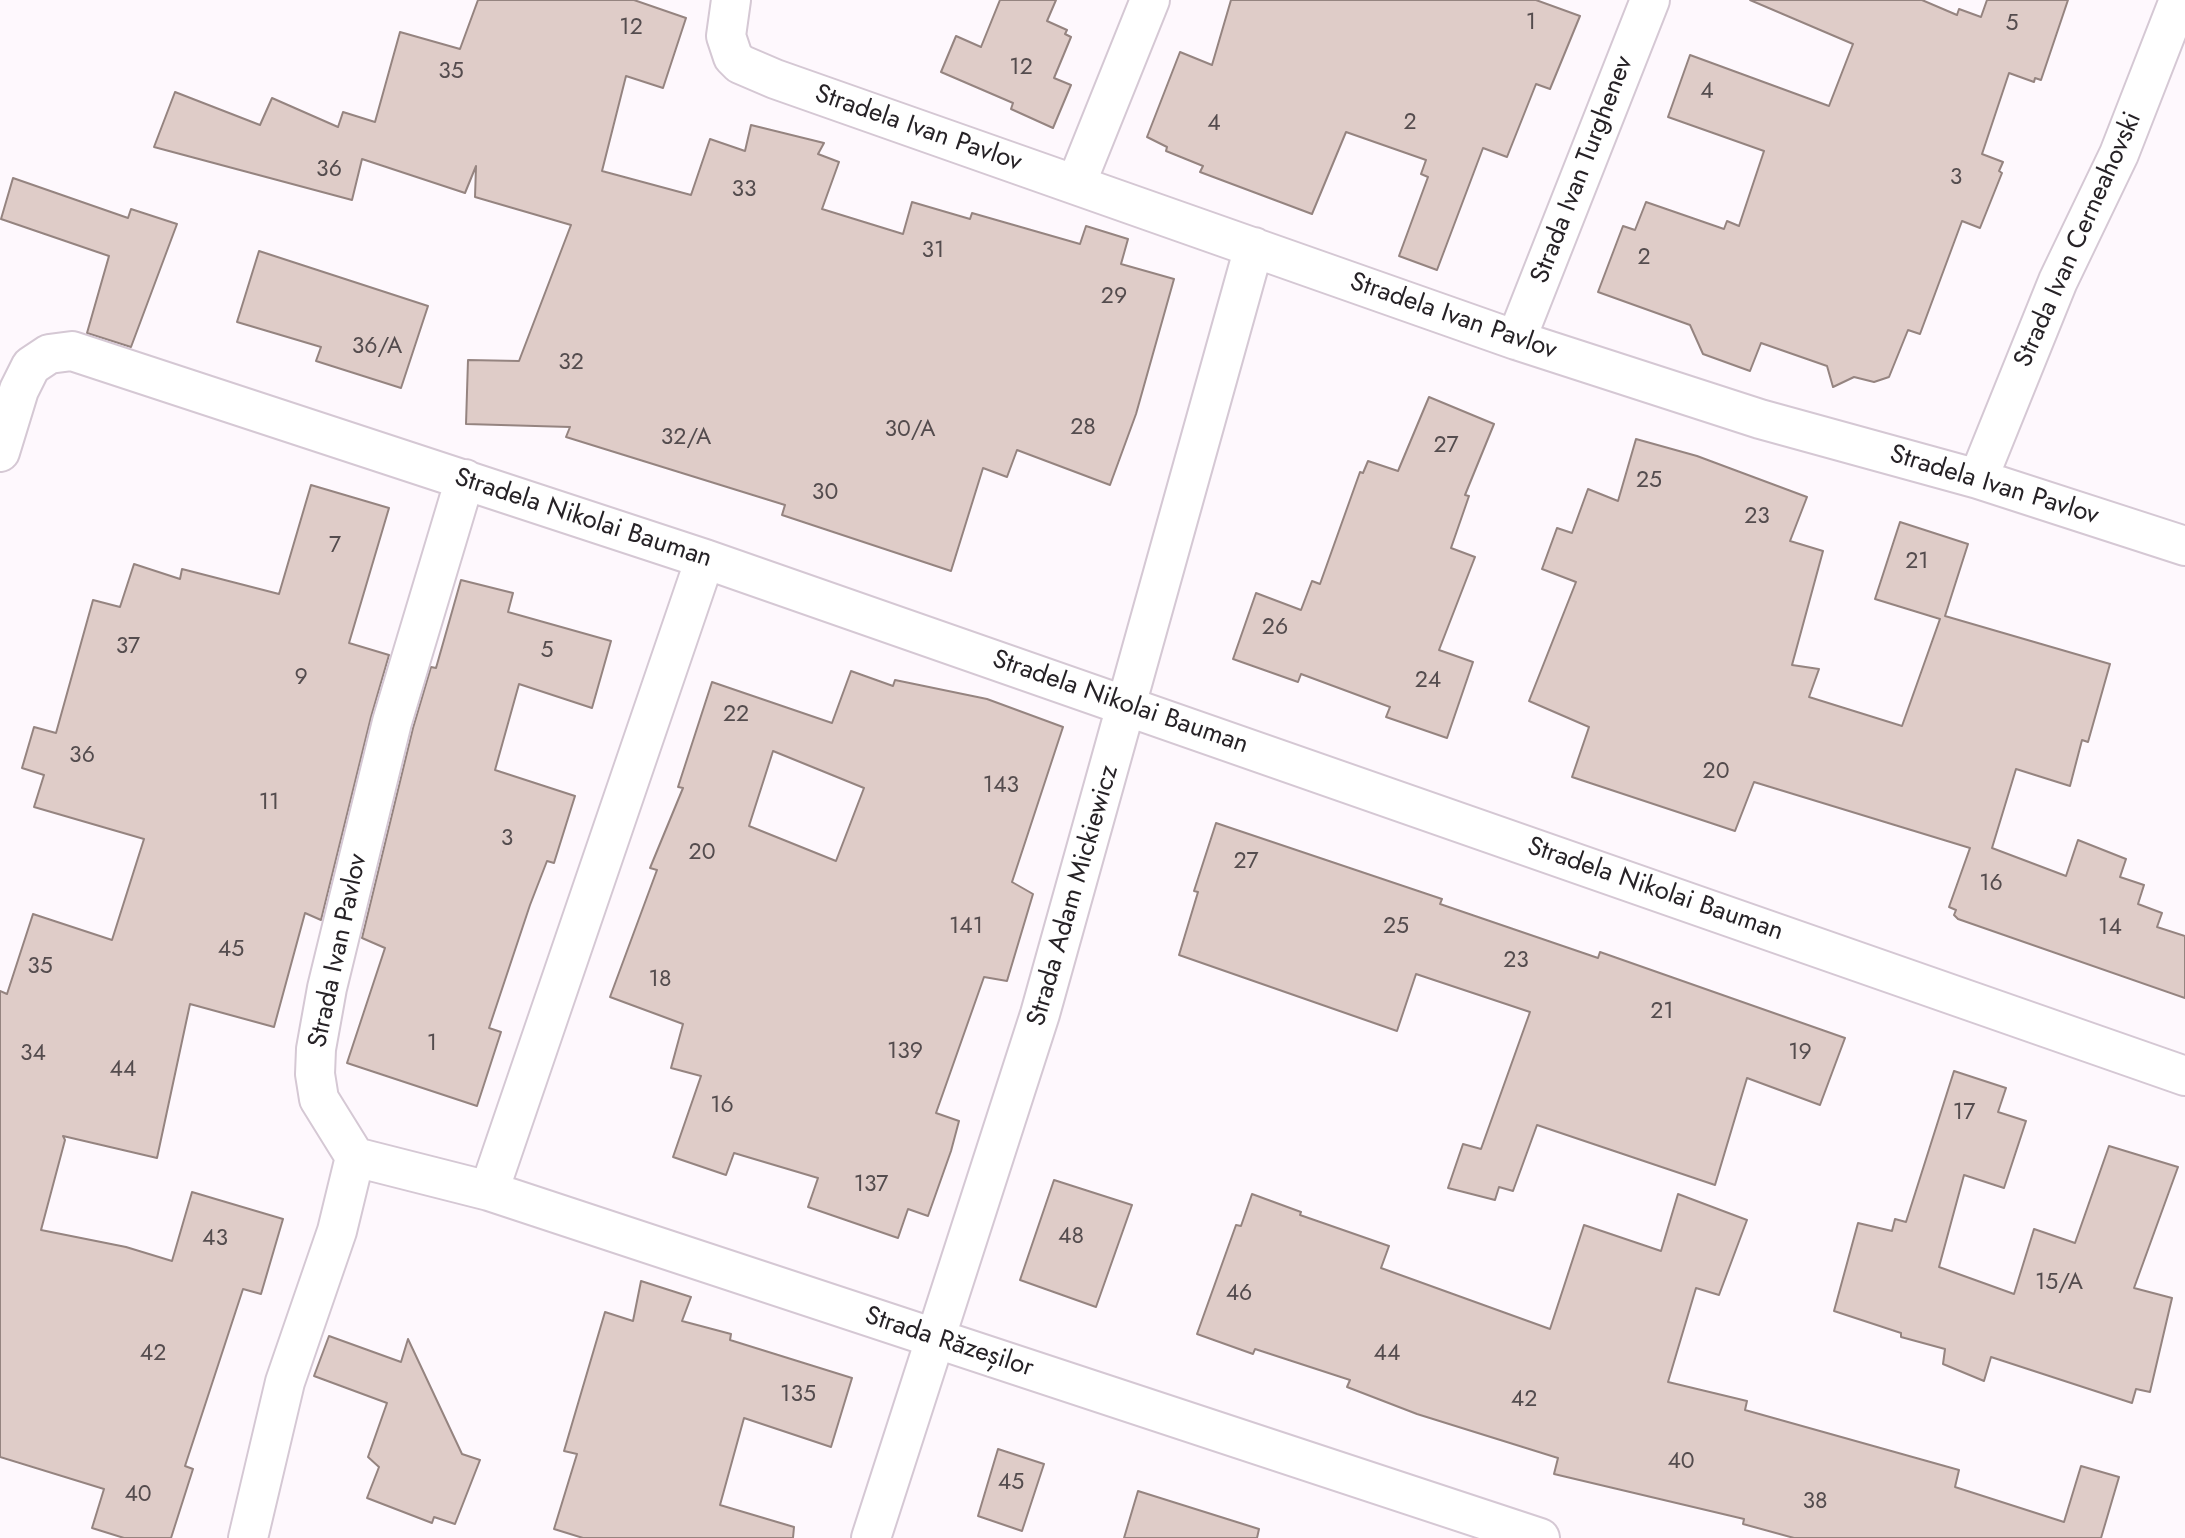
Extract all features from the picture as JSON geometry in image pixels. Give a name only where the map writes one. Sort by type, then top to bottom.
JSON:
[{"type":"street","name":"Stradela Ivan Pavlov","points":[[731,0],[726,36],[733,57],[740,64],[775,79],[1516,340],[1759,419],[1978,479],[2185,546]]},
{"type":"street","points":[[1076,184],[1150,0]]},
{"type":"street","name":"Strada Ivan Turghenev","points":[[1516,340],[1650,0]]},
{"type":"street","name":"Strada Ivan Cerneahovski","points":[[1978,479],[2058,281],[2119,154],[2179,0]]},
{"type":"street","name":"Strada Adam Mickiewicz","points":[[871,1538],[1040,1014],[1129,705],[1254,247]]},
{"type":"street","name":"Stradela Nikolai Bauman","points":[[0,452],[31,366],[49,354],[72,351],[705,559],[2185,1076]]},
{"type":"street","name":"Strada Ivan Pavlov","points":[[355,1157],[319,1099],[316,1049],[327,988],[392,722],[465,479]]},
{"type":"street","points":[[489,1191],[705,559]]},
{"type":"street","points":[[248,1538],[285,1382],[337,1231],[355,1157]]},
{"type":"street","name":"Strada Răzeșilor","points":[[355,1157],[489,1191],[1540,1538]]},
{"type":"building","points":[[478,0],[634,0],[686,18],[663,88],[626,76],[602,171],[691,195],[710,139],[745,151],[751,125],[824,143],[818,154],[839,162],[822,209],[903,234],[912,202],[970,219],[972,213],[1080,244],[1086,226],[1128,239],[1121,264],[1174,279],[1136,414],[1110,485],[1017,450],[1007,477],[983,468],[951,571],[782,515],[785,505],[566,437],[570,427],[466,424],[468,360],[519,361],[571,225],[475,197],[476,166],[465,193],[362,159],[352,200],[154,147],[175,92],[260,125],[272,98],[338,127],[343,112],[375,122],[400,32],[460,49]]},
{"type":"building","points":[[1000,0],[1056,0],[1047,21],[1067,30],[1065,34],[1071,37],[1054,78],[1071,85],[1053,128],[1011,109],[1013,103],[941,72],[956,36],[981,47]]},
{"type":"building","points":[[1231,0],[1536,0],[1580,16],[1550,89],[1536,84],[1507,157],[1483,148],[1437,270],[1399,256],[1428,177],[1421,174],[1426,160],[1346,132],[1312,214],[1200,172],[1203,166],[1166,151],[1167,147],[1147,137],[1180,52],[1212,65]]},
{"type":"building","points":[[1750,0],[1922,0],[1957,15],[1959,9],[1981,17],[1987,0],[2068,0],[2041,80],[2035,78],[2034,82],[2009,73],[1982,154],[2003,162],[1999,171],[2002,173],[1980,228],[1962,221],[1920,334],[1908,330],[1889,377],[1874,382],[1854,377],[1833,387],[1827,366],[1761,343],[1750,371],[1703,354],[1690,325],[1598,292],[1623,226],[1635,230],[1646,202],[1724,229],[1727,221],[1739,226],[1764,151],[1668,117],[1690,55],[1829,106],[1853,44]]},
{"type":"building","points":[[13,178],[128,218],[131,209],[177,224],[131,347],[87,333],[109,256],[1,219]]},
{"type":"building","points":[[259,251],[428,306],[401,388],[316,361],[321,347],[237,322]]},
{"type":"building","points":[[1429,397],[1494,424],[1465,495],[1469,496],[1451,548],[1475,557],[1439,650],[1473,662],[1447,738],[1386,717],[1390,707],[1301,674],[1298,682],[1233,659],[1256,593],[1301,610],[1312,581],[1320,584],[1360,472],[1363,473],[1368,461],[1398,471]]},
{"type":"building","points":[[1636,439],[1697,456],[1807,497],[1790,541],[1823,551],[1792,665],[1819,669],[1809,697],[1902,726],[1940,619],[1875,599],[1900,522],[1968,544],[1945,616],[2110,664],[2088,742],[2082,740],[2070,786],[2016,769],[1992,848],[2066,876],[2078,840],[2126,859],[2120,877],[2144,885],[2138,904],[2162,913],[2157,927],[2185,936],[2185,998],[1958,919],[1954,915],[1956,910],[1949,907],[1970,848],[1754,782],[1735,831],[1572,777],[1589,727],[1529,701],[1576,582],[1542,569],[1557,528],[1572,533],[1588,489],[1618,501]]},
{"type":"building","points":[[311,485],[389,508],[349,643],[389,655],[321,920],[305,913],[274,1027],[190,1004],[157,1158],[63,1136],[65,1140],[41,1230],[126,1247],[172,1261],[192,1192],[283,1219],[261,1294],[243,1289],[185,1466],[193,1469],[171,1538],[124,1538],[92,1528],[104,1489],[0,1457],[0,991],[7,994],[33,914],[112,940],[144,839],[34,807],[44,775],[22,768],[34,727],[56,733],[93,600],[120,607],[134,564],[180,579],[182,569],[279,594]]},
{"type":"building","points":[[461,580],[513,593],[508,612],[611,641],[592,708],[519,684],[495,770],[575,796],[554,863],[547,861],[530,905],[489,1028],[501,1032],[477,1106],[347,1063],[385,948],[362,938],[413,728],[431,667],[436,668]]},
{"type":"building","points":[[851,671],[893,686],[895,680],[987,699],[1063,727],[1012,882],[1033,894],[1007,981],[984,977],[936,1113],[959,1121],[951,1151],[928,1216],[908,1209],[898,1238],[808,1207],[818,1178],[734,1153],[726,1175],[673,1157],[701,1076],[671,1068],[683,1024],[610,997],[657,870],[650,868],[683,788],[678,787],[712,682],[832,723]],"holes":[[[773,751],[864,788],[836,861],[749,826]]]},
{"type":"building","points":[[1216,823],[1442,899],[1440,904],[1598,958],[1600,952],[1845,1038],[1820,1105],[1747,1078],[1715,1185],[1537,1125],[1513,1191],[1499,1187],[1495,1200],[1448,1188],[1463,1144],[1481,1149],[1530,1012],[1416,974],[1397,1031],[1179,955],[1198,892],[1194,891]]},
{"type":"building","points":[[1954,1071],[2006,1088],[1998,1112],[2026,1121],[2004,1188],[1964,1175],[1939,1267],[2014,1294],[2034,1229],[2075,1243],[2109,1146],[2178,1167],[2134,1288],[2172,1298],[2150,1392],[2136,1389],[2132,1403],[1991,1357],[1984,1381],[1943,1364],[1945,1349],[1901,1337],[1901,1333],[1834,1311],[1858,1223],[1892,1231],[1895,1219],[1906,1222]]},
{"type":"building","points":[[1054,1180],[1132,1205],[1096,1307],[1020,1280]]},
{"type":"building","points":[[1252,1194],[1301,1212],[1300,1215],[1389,1246],[1381,1268],[1550,1329],[1584,1225],[1661,1251],[1678,1194],[1747,1220],[1719,1295],[1696,1288],[1668,1382],[1747,1401],[1745,1410],[1959,1470],[1955,1487],[2064,1522],[2081,1466],[2119,1477],[2101,1538],[1794,1538],[1743,1524],[1744,1519],[1554,1474],[1558,1458],[1417,1414],[1347,1387],[1350,1380],[1255,1349],[1253,1354],[1197,1334],[1236,1225],[1241,1226]]},
{"type":"building","points":[[641,1281],[691,1297],[682,1321],[731,1334],[730,1340],[852,1378],[831,1447],[744,1418],[720,1505],[794,1527],[793,1538],[583,1538],[554,1529],[577,1454],[564,1451],[605,1312],[633,1321]]},
{"type":"building","points":[[329,1336],[401,1362],[408,1339],[462,1454],[480,1460],[455,1524],[434,1517],[432,1523],[367,1498],[379,1467],[368,1457],[387,1403],[314,1376]]},
{"type":"building","points":[[998,1449],[1044,1464],[1022,1531],[978,1516]]},
{"type":"building","points":[[1138,1491],[1259,1529],[1257,1538],[1124,1538]]}]
